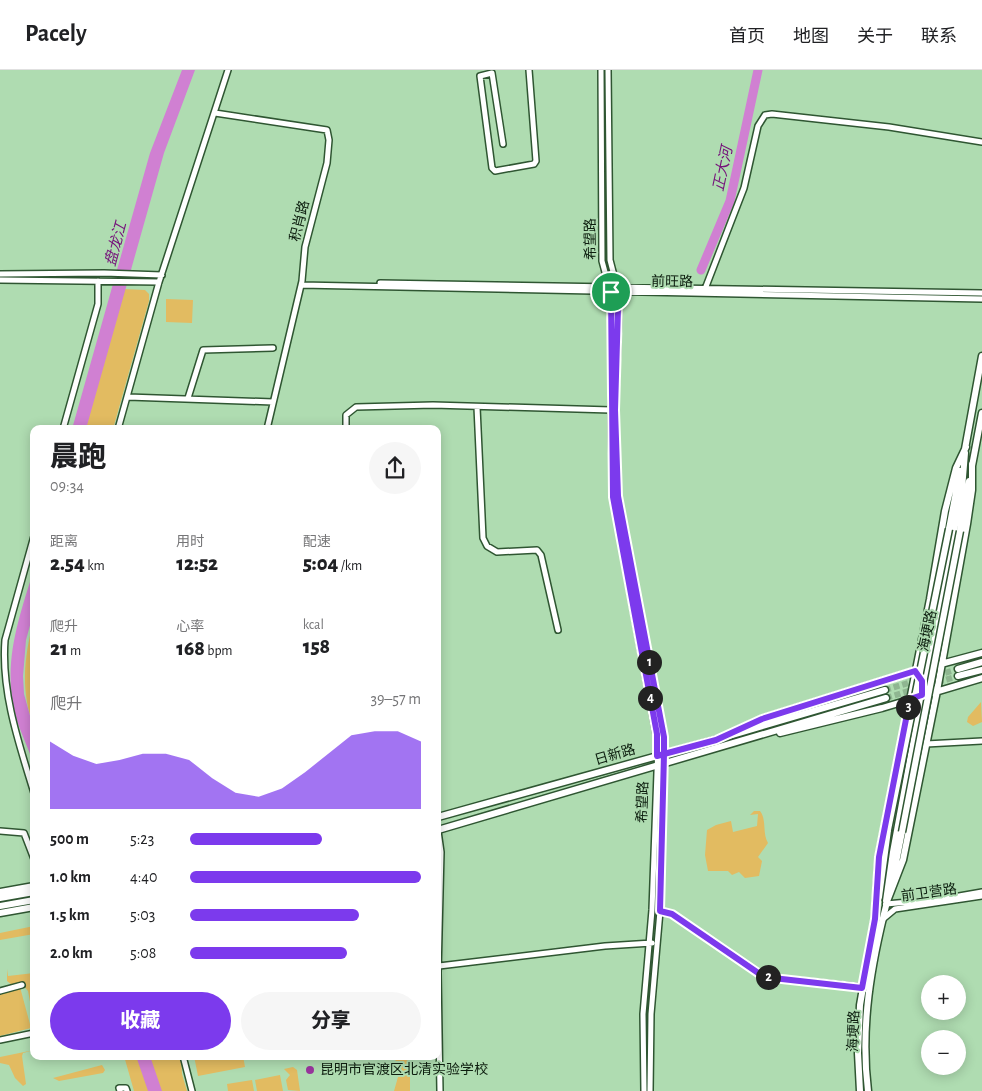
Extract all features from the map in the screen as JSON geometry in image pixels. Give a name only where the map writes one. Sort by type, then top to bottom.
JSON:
[{"type":"main road","name":"海埂路","points":[[876,911],[888,830],[966,447],[982,356]]},
{"type":"main road","name":"海埂路","points":[[860,1091],[858,1030],[862,988],[879,919],[886,904],[902,832],[982,412]]},
{"type":"main road","points":[[937,691],[928,682],[927,668],[962,489],[966,447]]},
{"type":"main road","points":[[879,919],[876,911],[879,857],[945,511],[956,468],[966,447]]},
{"type":"main road","points":[[886,904],[903,860],[937,691],[968,516],[972,490],[972,464]]},
{"type":"main road","points":[[716,740],[762,719],[915,671],[982,653]]},
{"type":"main road","points":[[982,662],[958,672],[982,670]]},
{"type":"main road","points":[[886,904],[893,852],[922,695],[922,681],[915,671]]},
{"type":"main road","name":"日新路","points":[[725,745],[810,726],[982,678]]},
{"type":"main road","name":"日新路","points":[[441,816],[716,740],[885,690]]},
{"type":"main road","name":"日新路","points":[[441,830],[886,698]]},
{"type":"main road","points":[[0,892],[30,887]]},
{"type":"main road","points":[[0,898],[30,893]]},
{"type":"main road","points":[[0,906],[30,901]]},
{"type":"main road","points":[[0,913],[30,908]]},
{"type":"main road","name":"海埂路","points":[[868,1091],[865,1045],[866,1016],[879,919]]},
{"type":"street","points":[[119,425],[159,282],[228,70]]},
{"type":"street","points":[[503,144],[492,72],[480,76],[492,168],[495,171],[534,164],[536,160],[529,70]]},
{"type":"street","name":"希望路","points":[[601,70],[605,91],[610,260],[617,290],[615,410],[618,496],[662,726],[661,755],[656,766],[650,943],[643,1014],[644,1091]]},
{"type":"street","name":"希望路","points":[[608,70],[605,91],[602,261],[611,290],[613,497],[664,763],[660,911],[651,1014],[650,1091]]},
{"type":"street","name":"积肖路","points":[[215,113],[327,130],[329,140],[327,163],[305,247],[301,283],[268,425]]},
{"type":"street","points":[[705,289],[744,188],[758,126],[765,116],[772,114],[889,127],[982,142]]},
{"type":"street","points":[[0,274],[104,273],[162,275]]},
{"type":"street","points":[[0,280],[159,282]]},
{"type":"street","points":[[64,425],[98,304],[100,281]]},
{"type":"street","name":"前旺路","points":[[301,283],[611,290],[705,289],[982,293]]},
{"type":"street","name":"前旺路","points":[[617,290],[982,299]]},
{"type":"street","points":[[188,398],[203,350],[273,348]]},
{"type":"street","points":[[128,397],[273,402]]},
{"type":"street","points":[[346,425],[346,415],[356,408],[433,405],[611,410]]},
{"type":"street","points":[[477,407],[484,538],[487,546],[497,552],[537,550],[541,555],[558,630]]},
{"type":"street","points":[[30,550],[5,640],[4,654],[10,704],[30,778]]},
{"type":"street","points":[[926,744],[982,741]]},
{"type":"street","points":[[0,831],[24,833],[30,848]]},
{"type":"street","name":"前卫营路","points":[[886,904],[942,899],[982,892]]},
{"type":"street","name":"前卫营路","points":[[879,919],[895,909],[982,896]]},
{"type":"street","points":[[660,911],[672,914],[764,977],[862,988]]},
{"type":"street","points":[[441,966],[657,943]]},
{"type":"street","points":[[0,991],[22,985]]},
{"type":"street","points":[[0,1040],[30,1034]]},
{"type":"street","points":[[184,1060],[192,1091]]},
{"type":"street","points":[[440,1060],[440,1091]]},
{"type":"street","points":[[120,1091],[119,1088],[126,1088],[127,1091]]},
{"type":"shaded area","points":[[182,70],[195,70],[164,153],[87,425],[73,425],[150,153]]},
{"type":"shaded area","points":[[123,289],[145,290],[149,294],[149,301],[114,425],[86,425]]},
{"type":"shaded area","points":[[166,299],[193,300],[192,323],[166,322]]},
{"type":"shaded area","points":[[30,582],[30,626],[26,640],[23,676],[24,694],[30,716],[30,755],[17,721],[12,701],[11,662],[22,607]]},
{"type":"shaded area","points":[[30,638],[30,714],[25,687]]},
{"type":"shaded area","points":[[981,702],[982,722],[973,726],[967,722],[968,717]]},
{"type":"shaded area","points":[[754,811],[760,811],[762,815],[768,843],[758,857],[762,861],[759,876],[745,878],[739,872],[732,875],[728,871],[708,871],[705,855],[707,830],[716,825],[731,821],[733,832],[757,826],[758,814],[750,815]]},
{"type":"shaded area","points":[[30,927],[30,935],[0,940],[0,933]]},
{"type":"shaded area","points":[[7,969],[8,976],[30,973],[30,1002],[28,991],[20,982],[12,985],[7,981]]},
{"type":"shaded area","points":[[20,987],[30,1028],[0,1036],[0,993]]},
{"type":"shaded area","points":[[30,1051],[23,1053],[22,1056],[26,1084],[23,1086],[15,1078],[9,1065],[0,1063],[0,1057]]},
{"type":"shaded area","points":[[125,1060],[181,1060],[182,1074],[187,1091],[134,1091]]},
{"type":"shaded area","points":[[137,1060],[151,1060],[162,1091],[148,1091]]},
{"type":"shaded area","points":[[195,1060],[244,1060],[245,1067],[198,1076]]},
{"type":"shaded area","points":[[410,1060],[410,1091],[394,1091],[398,1077],[395,1061]]},
{"type":"shaded area","points":[[102,1065],[105,1070],[103,1073],[59,1081],[53,1078]]},
{"type":"shaded area","points":[[293,1067],[297,1070],[300,1091],[288,1090],[286,1080],[290,1075],[284,1069]]},
{"type":"shaded area","points":[[280,1075],[283,1091],[257,1091],[255,1080]]},
{"type":"shaded area","points":[[252,1080],[254,1091],[228,1091],[227,1084]]},
{"type":"waterway","name":"正大河","points":[[701,270],[730,201],[758,70]]},
{"type":"tunnel","points":[[928,678],[958,669]]},
{"type":"tunnel","points":[[886,698],[958,676]]},
{"type":"tunnel","points":[[885,690],[918,680]]},
{"type":"place","name":"昆明市官渡区北清实验学校","points":[[310,1070]]},
{"type":"route","points":[[611,292],[613,310],[611,410],[613,497],[657,734],[657,756],[664,754],[716,740],[762,719],[915,671],[922,681],[922,695],[910,699],[904,724],[879,857],[875,919],[862,988],[764,977],[672,914],[660,911],[664,754],[664,737],[618,496],[615,410],[618,292],[611,292]]},
{"type":"water label","name":"盘龙江","points":[[116,244]]}]
